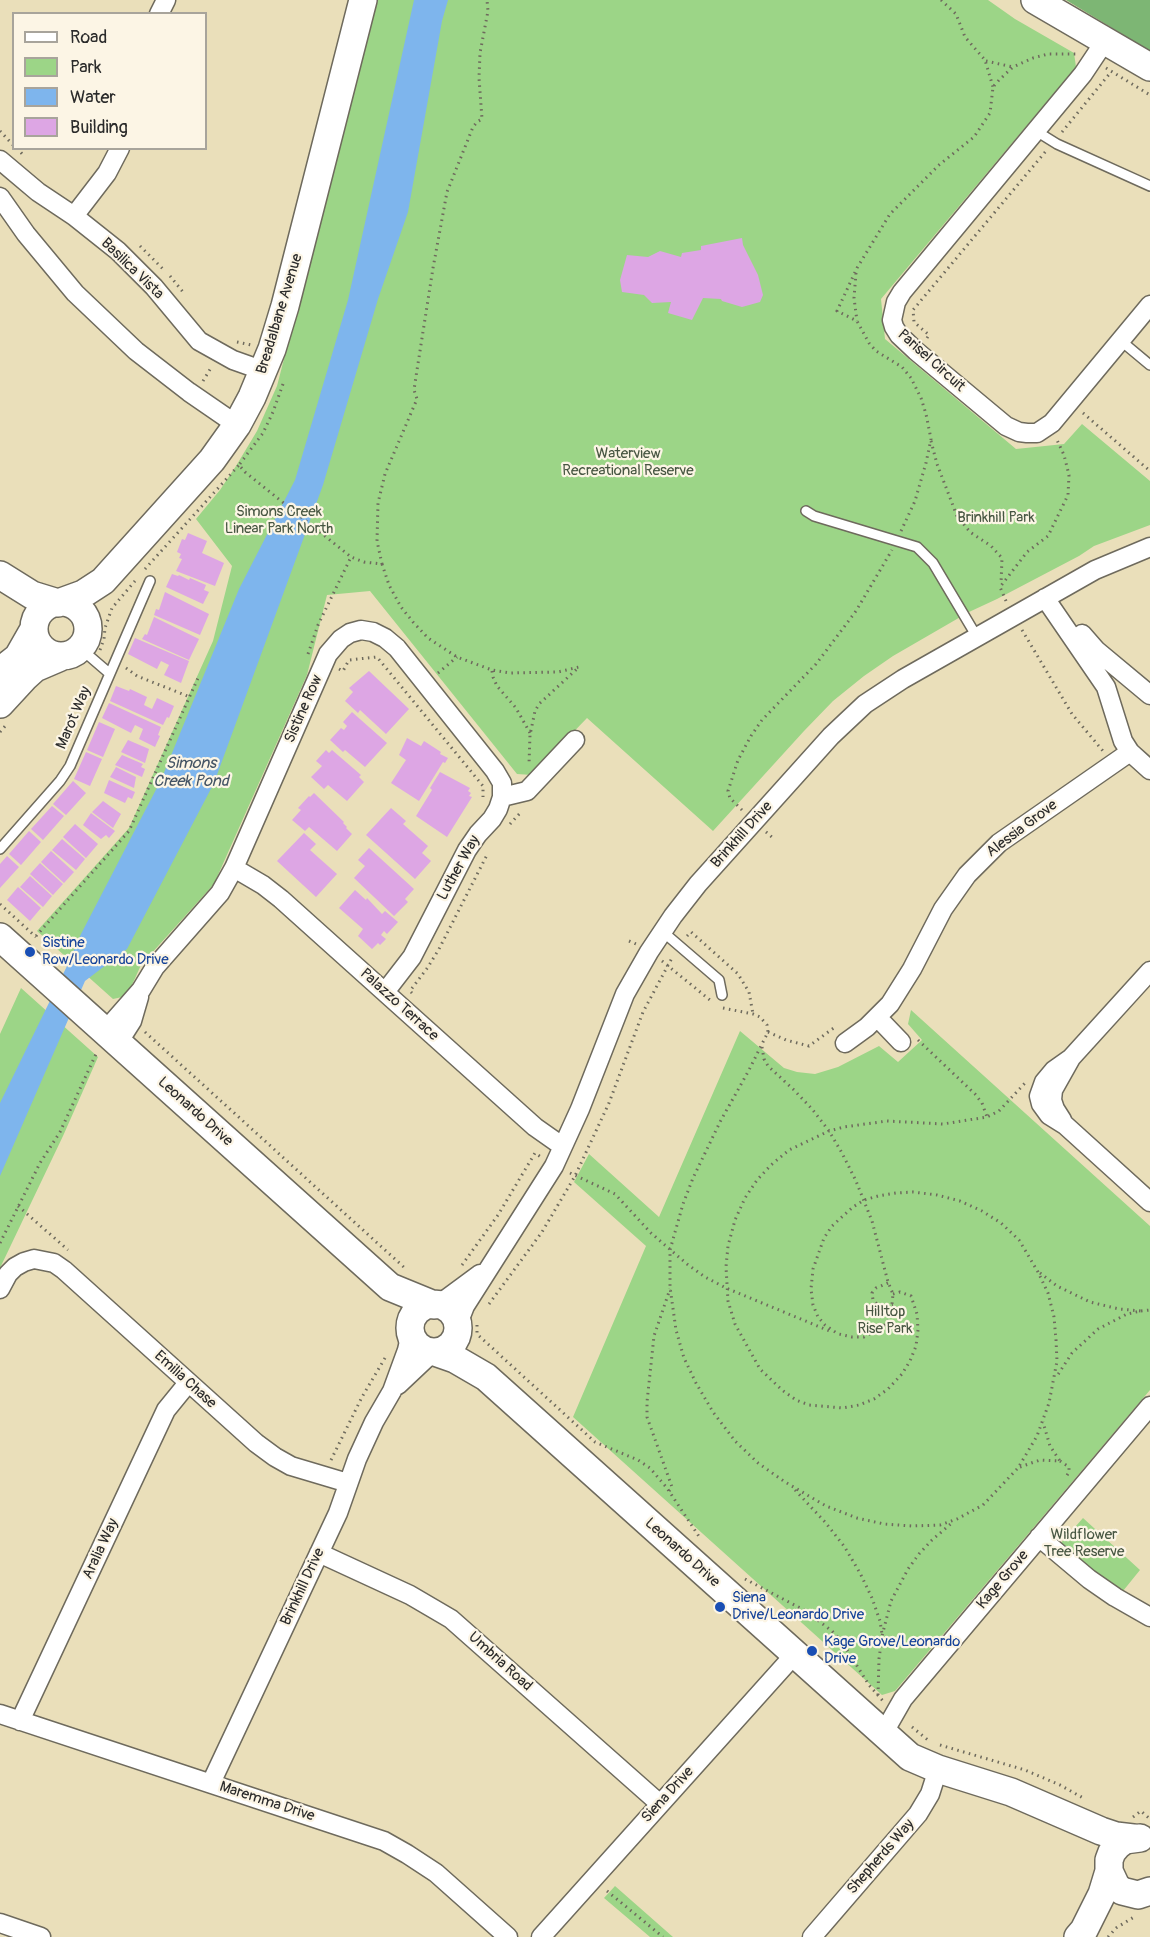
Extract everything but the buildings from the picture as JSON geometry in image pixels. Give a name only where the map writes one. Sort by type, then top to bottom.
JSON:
[{"type":"street","name":"Breadalbane Avenue","points":[[81,647],[93,603],[104,581],[198,476],[237,425],[264,370],[285,306],[363,0]]},
{"type":"street","points":[[1035,0],[1099,51],[1150,68]]},
{"type":"street","name":"Parisel Circuit","points":[[1044,429],[1037,433],[1027,433],[1006,426],[916,351],[894,327],[892,312],[902,292],[1036,131],[1099,51]]},
{"type":"street","points":[[74,216],[107,173],[119,150]]},
{"type":"street","name":"Basilica Vista","points":[[0,160],[38,192],[74,216],[118,251],[154,287],[199,341],[233,360],[264,370]]},
{"type":"street","points":[[0,197],[26,234],[75,293],[136,351],[237,425]]},
{"type":"street","points":[[1044,429],[1052,423],[1150,305]]},
{"type":"street","name":"Brinkhill Drive","points":[[460,1318],[488,1268],[554,1166],[580,1109],[625,994],[662,931],[698,884],[831,736],[865,704],[903,679],[1095,570],[1150,547]]},
{"type":"street","points":[[1,576],[32,595],[59,603]]},
{"type":"street","points":[[1,576],[34,628],[36,638],[46,652],[54,655],[81,647]]},
{"type":"street","name":"Breadalbane Avenue","points":[[59,603],[82,594],[104,581]]},
{"type":"street","points":[[1050,595],[1096,650],[1149,692]]},
{"type":"street","points":[[1050,595],[1106,687],[1123,741],[1123,758],[1150,770]]},
{"type":"street","points":[[0,671],[18,657],[37,618],[49,605],[68,603],[82,612],[81,647]]},
{"type":"street","name":"Sistine Row","points":[[100,1034],[141,990],[155,967],[220,893],[234,868],[325,662],[334,645],[350,633],[361,630],[373,632],[397,648],[495,771],[502,783],[502,797]]},
{"type":"street","points":[[6,712],[24,678],[36,668],[81,647]]},
{"type":"street","points":[[1106,687],[1122,672]]},
{"type":"street","points":[[502,797],[520,794],[527,790],[575,740]]},
{"type":"street","name":"Alessia Grove","points":[[845,1043],[890,1004],[912,969],[943,909],[967,874],[999,843],[1123,758]]},
{"type":"street","name":"Luther Way","points":[[391,985],[411,957],[466,850],[477,834],[492,819],[502,797]]},
{"type":"street","name":"Palazzo Terrace","points":[[234,868],[263,885],[391,985],[536,1127],[562,1146]]},
{"type":"street","name":"Leonardo Drive","points":[[0,937],[45,977],[100,1034],[399,1279],[436,1305]]},
{"type":"street","points":[[1150,971],[1071,1058],[1054,1070],[1044,1082],[1039,1096],[1045,1110],[1065,1125],[1150,1202]]},
{"type":"street","name":"Sistine Row","points":[[100,1034],[132,1021],[141,990]]},
{"type":"street","points":[[877,1017],[906,1037]]},
{"type":"street","name":"Emilia Chase","points":[[0,1289],[8,1274],[15,1267],[34,1259],[54,1263],[233,1423],[275,1457],[307,1472],[348,1483]]},
{"type":"street","name":"Brinkhill Drive","points":[[436,1305],[488,1268]]},
{"type":"street","name":"Leonardo Drive","points":[[399,1279],[411,1332]]},
{"type":"street","points":[[436,1305],[451,1311],[460,1318],[455,1341],[450,1347],[434,1352],[419,1346],[411,1332],[411,1323],[419,1310],[436,1305]]},
{"type":"street","name":"Leonardo Drive","points":[[460,1318],[466,1346],[486,1377]]},
{"type":"street","name":"Brinkhill Drive","points":[[211,1784],[338,1513],[369,1433],[392,1390],[407,1350],[411,1332]]},
{"type":"street","name":"Brinkhill Drive","points":[[392,1390],[434,1352]]},
{"type":"street","name":"Leonardo Drive","points":[[434,1352],[455,1359],[486,1377],[795,1654],[887,1712],[910,1757],[938,1769],[1011,1792],[1071,1820],[1116,1836],[1142,1837]]},
{"type":"street","name":"Aralia Way","points":[[20,1720],[166,1410],[188,1383]]},
{"type":"street","name":"Kage Grove","points":[[887,1712],[1150,1406]]},
{"type":"street","points":[[1039,1537],[1089,1579],[1150,1617]]},
{"type":"street","name":"Umbria Road","points":[[319,1552],[410,1595],[451,1619],[660,1804]]},
{"type":"street","name":"Siena Drive","points":[[542,1937],[795,1654]]},
{"type":"street","name":"Maremma Drive","points":[[0,1714],[384,1841],[436,1873],[508,1937]]},
{"type":"street","name":"Shepherds Way","points":[[812,1937],[918,1814],[930,1794],[938,1769]]},
{"type":"street","name":"Leonardo Drive","points":[[1071,1820],[1098,1849],[1111,1879],[1122,1891],[1142,1899]]},
{"type":"street","points":[[1090,1935],[1112,1852],[1125,1840],[1142,1837]]},
{"type":"street","points":[[1090,1935],[1142,1899]]},
{"type":"street","points":[[0,1923],[41,1937]]},
{"type":"lane","points":[[1036,131],[1053,142],[1150,186]]},
{"type":"lane","points":[[1120,340],[1150,365]]},
{"type":"lane","points":[[806,511],[814,516],[917,547],[933,563],[977,637]]},
{"type":"lane","name":"Marot Way","points":[[0,849],[65,774],[150,581]]},
{"type":"lane","points":[[81,647],[109,673]]},
{"type":"lane","points":[[662,931],[719,980],[722,995]]},
{"type":"path","points":[[239,465],[342,551],[364,562],[382,564],[377,541],[378,503],[385,474],[417,399],[414,390],[432,268],[447,192],[473,127],[482,119],[480,53],[488,11],[487,0]]},
{"type":"path","points":[[857,321],[837,311],[857,268],[890,214],[939,165],[974,137],[990,113],[993,87],[985,60],[965,37],[956,14],[941,0]]},
{"type":"path","points":[[993,87],[1013,67],[1033,58],[1048,54],[1099,51],[1112,72],[1150,95]]},
{"type":"path","points":[[985,60],[1013,67]]},
{"type":"path","points":[[916,351],[929,335],[914,322],[913,310],[1112,72]]},
{"type":"path","points":[[0,131],[12,144]]},
{"type":"path","points":[[857,268],[854,298],[857,321],[876,351],[902,367],[911,378],[921,398],[941,474],[957,516],[970,532],[991,546],[1002,558],[1000,587],[1014,616]]},
{"type":"path","points":[[1083,413],[1150,471]]},
{"type":"path","points":[[1000,587],[1027,552],[1048,536],[1068,495],[1069,475],[1064,455],[1059,442],[1044,429]]},
{"type":"path","points":[[774,839],[730,798],[730,781],[738,760],[762,720],[816,664],[849,620],[874,581],[915,501],[931,439]]},
{"type":"path","points":[[142,572],[252,449]]},
{"type":"path","points":[[351,557],[307,654],[344,671],[349,660],[377,657],[483,786],[483,801]]},
{"type":"path","points":[[81,647],[101,649],[112,608],[135,581]]},
{"type":"path","points":[[1027,639],[1072,714],[1123,758]]},
{"type":"path","points":[[425,684],[457,657]]},
{"type":"path","points":[[115,659],[136,676],[190,697]]},
{"type":"path","points":[[492,670],[497,686],[525,721],[530,735]]},
{"type":"path","points":[[36,936],[129,831],[198,678]]},
{"type":"path","points":[[0,732],[6,712]]},
{"type":"path","points":[[629,941],[649,951],[716,1005],[753,1014],[760,1017],[767,1025],[768,1032],[762,1046],[720,1122],[693,1178],[670,1250],[670,1287],[676,1330],[684,1358],[713,1412],[735,1441],[758,1463],[790,1485],[826,1506],[857,1518],[884,1524],[940,1525],[957,1519],[983,1505],[1018,1468],[1043,1422],[1054,1381],[1057,1361],[1054,1317],[1048,1293],[1038,1272],[1019,1240],[1001,1223],[960,1201],[914,1192],[896,1193],[864,1200],[853,1207],[832,1226],[824,1238],[813,1269],[811,1289],[813,1305],[818,1317],[838,1334]]},
{"type":"path","points":[[391,985],[411,991]]},
{"type":"path","points":[[132,1021],[399,1279]]},
{"type":"path","points":[[0,1243],[40,1163],[60,1132],[96,1054],[100,1034]]},
{"type":"path","points":[[906,1037],[975,1094],[982,1103],[987,1118]]},
{"type":"path","points":[[460,1267],[498,1215],[535,1153],[554,1166],[615,1194],[670,1250],[696,1270],[726,1288],[838,1334],[864,1337],[875,1333],[888,1322],[893,1305],[893,1294],[864,1200],[829,1131],[794,1090],[768,1066],[764,1059],[762,1046]]},
{"type":"path","points":[[893,1294],[900,1292],[907,1294],[912,1296],[915,1302],[918,1329],[916,1347],[902,1374],[888,1389],[874,1399],[859,1405],[825,1408],[796,1400],[760,1369],[735,1323],[726,1288],[728,1246],[735,1220],[745,1198],[757,1180],[789,1150],[829,1131],[887,1121],[943,1124],[987,1118],[999,1111],[1027,1080]]},
{"type":"path","points":[[18,1206],[68,1250]]},
{"type":"path","points":[[1038,1272],[1057,1286],[1090,1302],[1119,1309],[1141,1311]]},
{"type":"path","points":[[888,1282],[876,1288],[872,1293],[873,1300],[878,1305],[893,1305]]},
{"type":"path","points":[[669,1491],[672,1487],[647,1417],[647,1402],[654,1336],[670,1287]]},
{"type":"path","points":[[1054,1381],[1061,1367],[1084,1340],[1127,1314],[1150,1310]]},
{"type":"path","points":[[460,1318],[477,1318],[477,1334],[595,1442],[638,1460],[650,1468],[669,1491],[702,1540]]},
{"type":"path","points":[[327,1459],[332,1460],[362,1397],[389,1351]]},
{"type":"path","points":[[1018,1468],[1040,1460],[1060,1461],[1050,1446],[1043,1422]]},
{"type":"path","points":[[790,1485],[844,1546],[872,1598],[880,1621],[882,1636]]},
{"type":"path","points":[[887,1712],[879,1659],[891,1601],[908,1569],[932,1539],[957,1519]]},
{"type":"path","points":[[738,1575],[804,1610],[832,1631],[842,1642],[887,1712],[934,1743]]},
{"type":"path","points":[[607,1891],[663,1937]]},
{"type":"path","points":[[1090,1935],[1116,1928],[1142,1899]]},
{"type":"green space","name":"Waterview Recreational Reserve","points":[[377,0],[988,0],[1015,19],[1074,53],[1076,67],[881,299],[885,339],[1016,449],[1064,444],[1082,424],[1150,481],[1150,525],[1094,546],[1079,556],[969,612],[893,656],[864,676],[833,701],[713,831],[587,718],[532,775],[517,774],[370,591],[327,595],[307,675],[214,884],[141,965],[127,996],[113,999],[37,931],[129,828],[213,641],[232,566],[196,519],[236,466],[257,431],[277,386]]},
{"type":"green space","points":[[1066,0],[1150,0],[1150,51]]},
{"type":"green space","points":[[21,988],[98,1057],[0,1268],[0,1034]]},
{"type":"green space","name":"Hilltop Rise Park","points":[[911,1010],[1150,1226],[1150,1390],[895,1691],[882,1695],[573,1417],[646,1246],[574,1182],[589,1154],[659,1217],[740,1031],[784,1068],[815,1074],[838,1067],[879,1046],[898,1062],[922,1040],[908,1024]]},
{"type":"green space","name":"Wildflower Tree Reserve","points":[[1083,1518],[1140,1570],[1123,1591],[1089,1570],[1060,1544]]},
{"type":"green space","points":[[615,1886],[673,1937],[650,1937],[604,1898]]},
{"type":"water","name":"Simons Creek Pond","points":[[414,0],[448,0],[442,21],[408,212],[378,299],[323,485],[214,783],[127,949],[85,981],[0,1176],[0,1103],[81,934],[161,780],[239,589],[295,480],[348,300]]},
{"type":"place","name":"Sistine Row/Leonardo Drive","points":[[30,952]]},
{"type":"place","name":"Siena Drive/Leonardo Drive","points":[[720,1607]]},
{"type":"place","name":"Kage Grove/Leonardo Drive","points":[[812,1651]]},
{"type":"park label","name":"Brinkhill Park","points":[[996,518]]},
{"type":"park label","name":"Simons Creek Linear Park North","points":[[279,520]]}]
